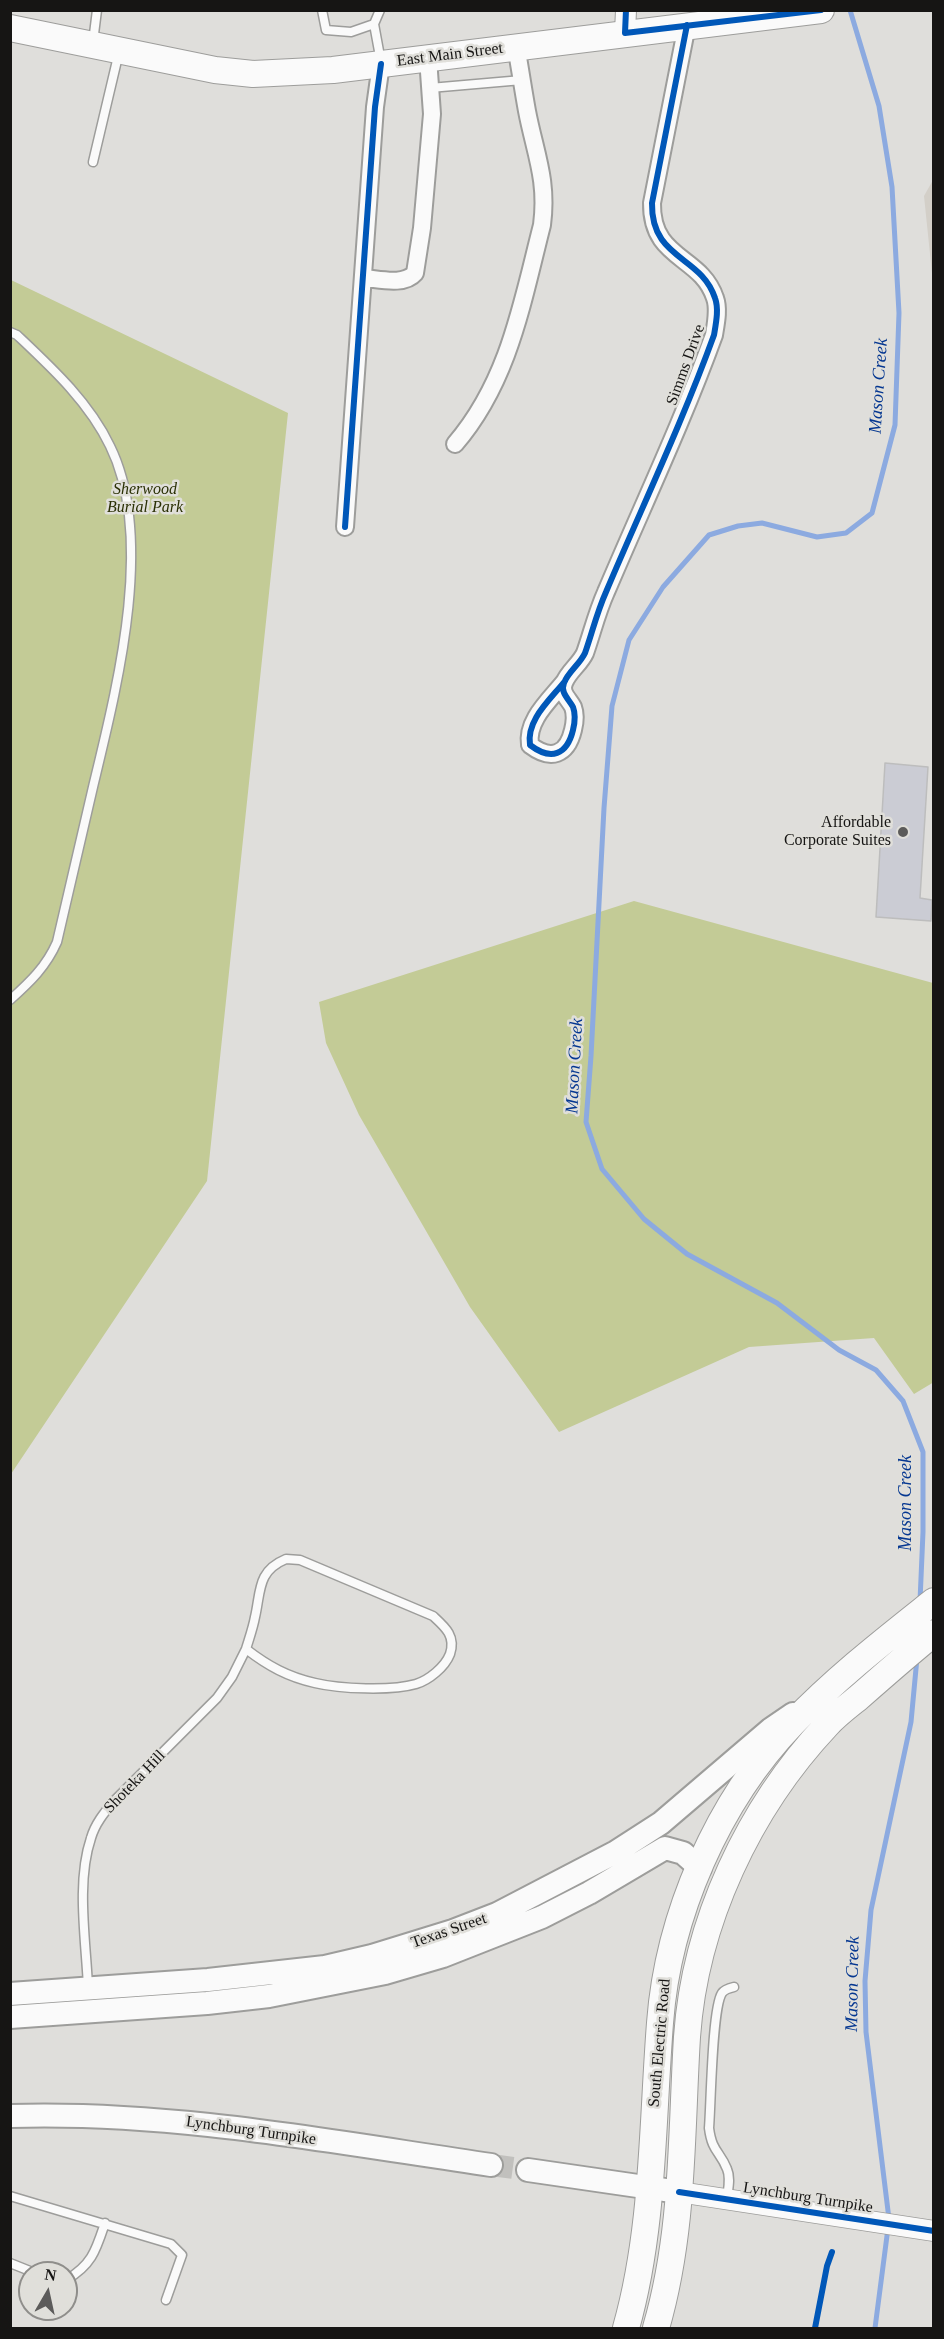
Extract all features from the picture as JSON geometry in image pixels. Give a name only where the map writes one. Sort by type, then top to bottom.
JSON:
[{"type":"main road","name":"East Main Street","points":[[10,28],[215,70],[254,74],[322,71],[516,46],[626,22],[687,25],[742,15],[808,12]]},
{"type":"main road","name":"South Electric Road","points":[[626,2328],[634,2301],[645,2244],[660,2021],[667,1972],[676,1935],[700,1868],[721,1824],[745,1784],[772,1746],[822,1694],[933,1601]]},
{"type":"main road","name":"South Electric Road","points":[[656,2328],[667,2293],[674,2257],[687,2034],[694,1985],[705,1938],[721,1892],[741,1847],[760,1813],[789,1771],[828,1724],[933,1633]]},
{"type":"main road","name":"Texas Street","points":[[10,1994],[208,1980],[325,1967],[453,1932],[497,1914],[616,1852],[661,1823],[771,1729],[822,1694]]},
{"type":"main road","name":"Texas Street","points":[[10,2017],[269,1996],[385,1973],[465,1948],[542,1917],[589,1893],[665,1848],[683,1853],[700,1868]]},
{"type":"main road","name":"Lynchburg Turnpike","points":[[10,2116],[94,2115],[173,2121],[491,2165]]},
{"type":"main road","name":"Lynchburg Turnpike","points":[[528,2170],[679,2192]]},
{"type":"street","name":"Simms Drive","points":[[565,681],[584,655],[605,594],[643,510],[714,335],[717,317],[716,298],[699,273],[671,251],[659,238],[651,216],[687,25]]},
{"type":"street","points":[[455,444],[485,404],[501,371],[513,334],[545,206],[544,183],[527,112],[516,46]]},
{"type":"street","points":[[363,278],[404,280],[411,279],[416,273],[432,114],[428,58]]},
{"type":"street","points":[[345,527],[375,107],[381,64]]},
{"type":"street","name":"Lynchburg Turnpike","points":[[679,2192],[933,2231]]},
{"type":"lane","points":[[93,46],[97,10]]},
{"type":"lane","points":[[322,10],[326,30],[351,32],[374,24]]},
{"type":"lane","points":[[380,10],[374,24],[381,64]]},
{"type":"lane","points":[[93,162],[119,51]]},
{"type":"lane","points":[[430,88],[522,80]]},
{"type":"lane","points":[[10,332],[17,335],[56,372],[81,402],[111,447],[122,478],[128,510],[130,543],[128,603],[122,652],[104,743],[57,942],[49,960],[38,975],[10,1000]]},
{"type":"lane","name":"Shoteka Hill","points":[[88,2012],[83,1880],[91,1836],[100,1818],[113,1802],[217,1698],[232,1677],[246,1649],[263,1578],[275,1563],[286,1559],[309,1563],[433,1616],[451,1636],[452,1645],[449,1657],[432,1676],[418,1684],[398,1687],[342,1687],[288,1676],[265,1664],[246,1649]]},
{"type":"lane","points":[[727,2199],[729,2176],[727,2168],[715,2152],[709,2128],[715,2021],[721,1994],[734,1987]]},
{"type":"lane","points":[[10,2196],[105,2223],[171,2244],[179,2249],[182,2254],[166,2300]]},
{"type":"lane","points":[[78,2273],[91,2259],[105,2223]]},
{"type":"shaded area","points":[[933,180],[933,283],[924,196]]},
{"type":"green space","name":"Sherwood Burial Park","points":[[11,280],[288,413],[207,1181],[11,1474]]},
{"type":"green space","points":[[634,901],[933,983],[934,1382],[914,1394],[874,1338],[749,1347],[559,1432],[470,1307],[359,1115],[326,1043],[319,1002]]},
{"type":"building","name":"Affordable Corporate Suites","points":[[885,763],[928,767],[920,898],[932,900],[931,921],[876,917]]},
{"type":"waterway","name":"Mason Creek","points":[[850,10],[879,106],[892,187],[899,313],[895,425],[872,513],[846,533],[817,537],[762,523],[738,526],[709,535],[663,587],[629,640],[612,706],[586,1122],[602,1169],[644,1219],[687,1254],[777,1303],[839,1350],[876,1370],[903,1401],[923,1452],[920,1601]]},
{"type":"waterway","name":"Mason Creek","points":[[889,2219],[866,2032],[865,1981],[871,1910],[911,1722],[917,1658]]},
{"type":"waterway","name":"Mason Creek","points":[[875,2328],[888,2228]]},
{"type":"tunnel","points":[[491,2165],[528,2170]]},
{"type":"cycle path","points":[[626,10],[625,33],[821,10]]},
{"type":"cycle path","points":[[565,681],[559,688],[546,703],[540,711],[532,727],[530,745],[545,753],[557,753],[567,745],[570,738],[575,713],[564,693],[564,683],[585,653],[603,600],[675,433],[714,335],[717,311],[715,298],[699,273],[668,247],[659,236],[654,222],[652,203],[687,25]]},
{"type":"cycle path","points":[[345,527],[375,107],[381,64]]},
{"type":"cycle path","points":[[679,2192],[934,2231]]},
{"type":"cycle path","points":[[815,2328],[827,2266],[832,2252]]},
{"type":"place","name":"Affordable Corporate Suites","points":[[903,832]]}]
